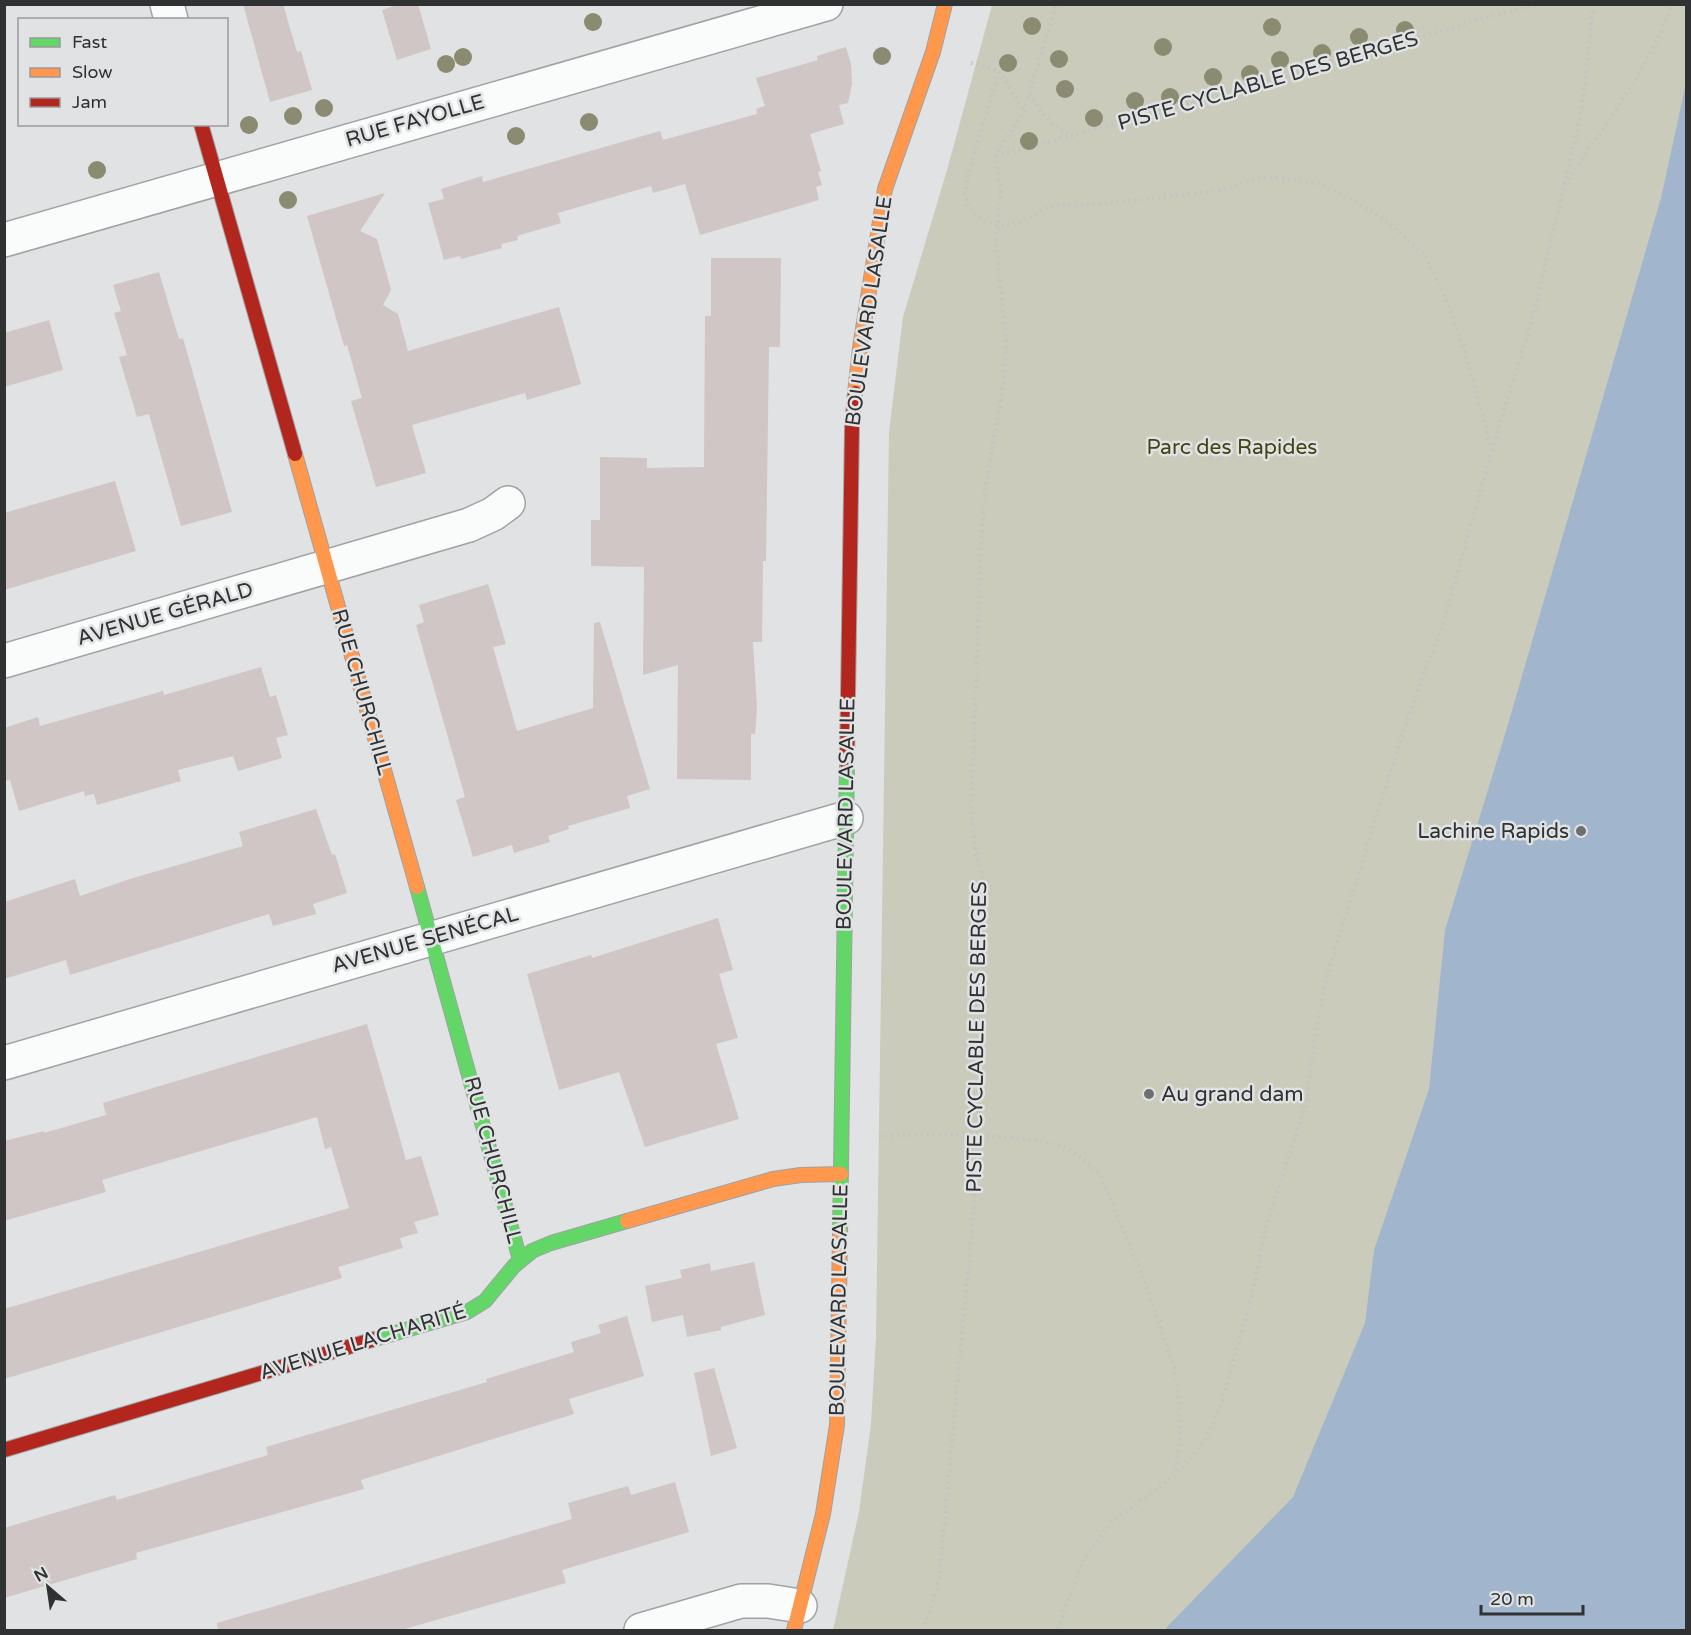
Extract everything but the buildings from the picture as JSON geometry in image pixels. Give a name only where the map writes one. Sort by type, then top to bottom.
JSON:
[{"type":"street","name":"RUE FAYOLLE","points":[[4,240],[826,4]]},
{"type":"street","name":"BOULEVARD LASALLE","points":[[796,1618],[823,1514],[837,1425],[852,425],[860,348],[885,189],[933,52],[945,4]]},
{"type":"street","name":"RUE CHURCHILL","points":[[202,126],[432,938],[520,1260]]},
{"type":"street","name":"AVENUE GÉRALD","points":[[4,661],[469,525],[493,514],[508,503]]},
{"type":"street","name":"AVENUE SENÉCAL","points":[[4,1064],[846,818]]},
{"type":"street","name":"AVENUE LACHARITÉ","points":[[4,1450],[467,1312],[479,1307],[489,1299],[520,1260],[534,1250],[571,1236],[773,1179],[801,1175],[841,1174]]},
{"type":"street","points":[[641,1630],[741,1601],[768,1601],[796,1618]]},
{"type":"path","points":[[995,156],[1024,111],[1056,4]]},
{"type":"path","name":"PISTE CYCLABLE DES BERGES","points":[[923,1630],[939,1581],[973,1217],[981,1068],[983,879],[975,846],[971,814],[981,541],[986,481],[1005,371],[1006,338],[996,243],[1001,189],[995,156],[1075,136],[1484,18],[1542,4]]},
{"type":"path","points":[[1057,1630],[1083,1560],[1111,1524],[1175,1475],[1197,1452],[1210,1430],[1221,1403],[1251,1300],[1265,1230],[1306,1102],[1316,1029],[1327,975],[1397,750],[1420,681],[1442,628],[1492,450],[1534,313],[1580,118],[1593,4]]},
{"type":"path","points":[[1564,186],[1663,32],[1672,4]]},
{"type":"path","points":[[971,63],[999,71],[1024,111]]},
{"type":"path","points":[[999,71],[964,194],[973,213],[986,222],[998,225],[1025,221],[1047,207],[1220,191],[1255,179],[1270,177],[1321,184],[1353,200],[1386,221],[1424,253],[1446,298],[1465,351],[1492,450]]},
{"type":"path","points":[[1029,94],[1047,119],[1060,131],[1075,136]]},
{"type":"path","points":[[879,1136],[976,1134],[1042,1141],[1064,1147],[1082,1158],[1100,1174],[1145,1282],[1174,1366],[1179,1401],[1180,1443],[1175,1475]]},
{"type":"green space","name":"Parc des Rapides","points":[[992,5],[1686,5],[1686,1630],[833,1630],[859,1512],[871,1424],[876,1337],[889,432],[903,317],[947,170]]},
{"type":"water","name":"Lachine Rapids","points":[[1686,83],[1686,1630],[1166,1630],[1293,1497],[1365,1323],[1374,1250],[1429,1089],[1445,930],[1506,731],[1661,198]]},
{"type":"traffic: fast","points":[[840,1233],[847,763]]},
{"type":"traffic: fast","points":[[417,887],[520,1260]]},
{"type":"traffic: fast","points":[[375,1339],[467,1312],[485,1301],[514,1266],[532,1251],[551,1243],[627,1221]]},
{"type":"traffic: slow","points":[[855,393],[885,189],[933,52],[945,4]]},
{"type":"traffic: slow","points":[[295,454],[417,887]]},
{"type":"traffic: slow","points":[[627,1221],[773,1179],[801,1175],[841,1174]]},
{"type":"traffic: slow","points":[[794,1630],[823,1514],[837,1425],[840,1233]]},
{"type":"traffic: jam","points":[[202,126],[295,454]]},
{"type":"traffic: jam","points":[[847,763],[852,425],[855,393]]},
{"type":"traffic: jam","points":[[4,1450],[375,1339]]},
{"type":"place","name":"Lachine Rapids","points":[[1581,831]]},
{"type":"place","name":"Au grand dam","points":[[1149,1094]]}]
